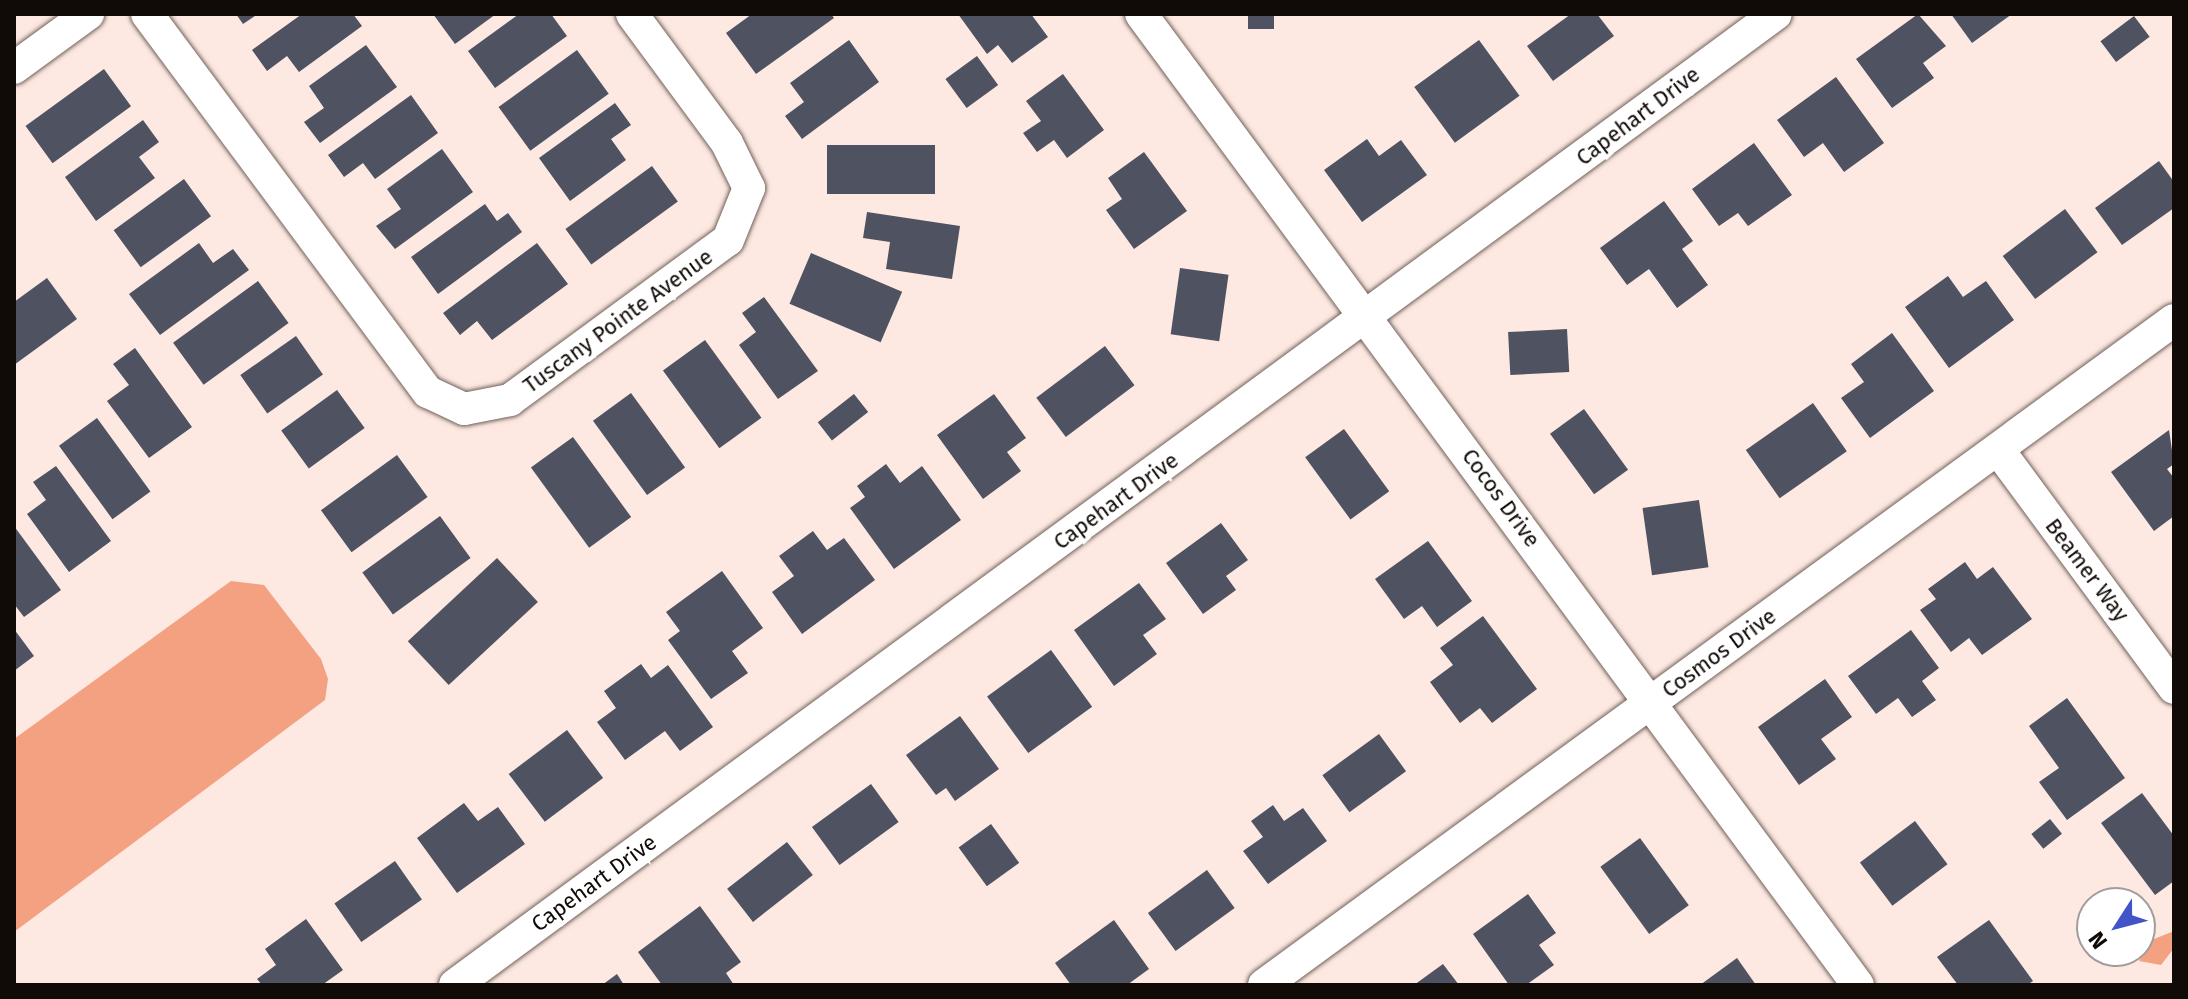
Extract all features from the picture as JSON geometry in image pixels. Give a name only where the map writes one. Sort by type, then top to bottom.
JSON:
[{"type":"street","points":[[14,68],[88,14]]},
{"type":"street","name":"Tuscany Pointe Avenue","points":[[147,14],[428,392],[464,409],[510,400],[728,240],[749,188],[727,143],[632,14]]},
{"type":"street","name":"Cocos Drive","points":[[1141,14],[1369,316],[1858,985]]},
{"type":"street","name":"Capehart Drive","points":[[455,985],[1776,14]]},
{"type":"street","name":"Cosmos Drive","points":[[1264,985],[1649,703],[2000,452],[2174,320]]},
{"type":"street","name":"Beamer Way","points":[[2000,452],[2174,688]]},
{"type":"shaded area","points":[[231,581],[264,585],[321,659],[328,679],[325,700],[14,932],[14,739]]},
{"type":"shaded area","points":[[2174,931],[2174,948],[2161,965],[2156,964],[2156,938]]},
{"type":"building","points":[[236,14],[258,14],[243,24]]},
{"type":"building","points":[[302,14],[353,14],[362,26],[299,72],[287,56],[267,71],[252,50]]},
{"type":"building","points":[[433,14],[496,14],[455,44]]},
{"type":"building","points":[[519,14],[551,14],[567,36],[495,88],[468,51]]},
{"type":"building","points":[[752,14],[831,14],[834,18],[756,74],[726,33]]},
{"type":"building","points":[[958,14],[1031,14],[1048,37],[1012,63],[998,45],[987,54]]},
{"type":"building","points":[[1248,14],[1274,14],[1274,29],[1248,29]]},
{"type":"building","points":[[1571,14],[1597,14],[1614,36],[1553,81],[1527,46]]},
{"type":"building","points":[[1918,14],[1946,46],[1923,63],[1934,78],[1892,108],[1856,59]]},
{"type":"building","points":[[1951,14],[2012,14],[1972,43]]},
{"type":"building","points":[[2134,16],[2150,37],[2116,62],[2100,41]]},
{"type":"building","points":[[849,40],[879,82],[802,139],[785,116],[804,102],[790,83]]},
{"type":"building","points":[[1479,40],[1520,96],[1455,143],[1414,87]]},
{"type":"building","points":[[366,45],[397,87],[320,143],[304,122],[324,108],[309,86]]},
{"type":"building","points":[[577,50],[609,94],[530,151],[499,107]]},
{"type":"building","points":[[977,56],[998,85],[967,108],[945,79]]},
{"type":"building","points":[[104,69],[131,106],[53,163],[26,126]]},
{"type":"building","points":[[1063,74],[1104,130],[1067,158],[1054,140],[1037,152],[1023,133],[1041,121],[1026,101]]},
{"type":"building","points":[[1836,77],[1884,143],[1844,172],[1823,143],[1804,157],[1777,120]]},
{"type":"building","points":[[411,95],[438,133],[375,179],[363,163],[344,177],[328,155]]},
{"type":"building","points":[[615,103],[631,125],[611,139],[626,160],[570,201],[539,158]]},
{"type":"building","points":[[143,120],[159,142],[139,157],[155,178],[96,221],[65,177]]},
{"type":"building","points":[[1367,139],[1379,156],[1401,140],[1427,175],[1362,222],[1324,170]]},
{"type":"building","points":[[1754,143],[1792,195],[1748,226],[1738,213],[1719,226],[1692,189]]},
{"type":"building","points":[[827,145],[935,145],[935,194],[827,194]]},
{"type":"building","points":[[442,149],[473,192],[395,249],[376,226],[401,209],[387,189]]},
{"type":"building","points":[[1144,152],[1187,211],[1134,249],[1106,210],[1122,199],[1108,178]]},
{"type":"building","points":[[2159,161],[2174,182],[2174,208],[2122,245],[2095,208]]},
{"type":"building","points":[[652,166],[678,202],[591,264],[565,229]]},
{"type":"building","points":[[184,179],[211,216],[141,267],[114,230]]},
{"type":"building","points":[[1664,201],[1693,241],[1682,249],[1708,285],[1677,308],[1649,269],[1627,285],[1600,248]]},
{"type":"building","points":[[485,204],[497,221],[508,213],[522,232],[438,294],[411,257]]},
{"type":"building","points":[[2065,209],[2097,252],[2035,299],[2003,256]]},
{"type":"building","points":[[867,212],[960,226],[952,279],[886,269],[890,242],[863,238]]},
{"type":"building","points":[[199,243],[213,263],[233,249],[249,270],[160,335],[129,294]]},
{"type":"building","points":[[537,243],[568,284],[492,340],[477,321],[460,335],[443,313]]},
{"type":"building","points":[[811,253],[902,292],[881,342],[790,304]]},
{"type":"building","points":[[1180,268],[1229,275],[1219,341],[1171,334]]},
{"type":"building","points":[[1948,276],[1963,297],[1986,281],[2014,320],[1949,368],[1905,307]]},
{"type":"building","points":[[47,278],[77,319],[14,365],[14,302]]},
{"type":"building","points":[[258,281],[289,323],[204,385],[173,343]]},
{"type":"building","points":[[764,297],[818,371],[778,399],[739,345],[756,332],[742,313]]},
{"type":"building","points":[[1567,329],[1569,372],[1510,375],[1508,332]]},
{"type":"building","points":[[1892,333],[1934,391],[1870,438],[1841,398],[1864,382],[1851,364]]},
{"type":"building","points":[[296,336],[323,375],[267,414],[240,375]]},
{"type":"building","points":[[705,340],[761,418],[719,448],[663,371]]},
{"type":"building","points":[[1105,346],[1134,385],[1066,437],[1036,398]]},
{"type":"building","points":[[135,348],[192,427],[149,458],[107,401],[129,385],[113,364]]},
{"type":"building","points":[[337,390],[365,428],[309,469],[281,431]]},
{"type":"building","points":[[631,393],[685,467],[647,495],[593,421]]},
{"type":"building","points":[[854,394],[868,412],[832,440],[818,422]]},
{"type":"building","points":[[994,394],[1026,438],[1007,452],[1021,471],[983,499],[937,435]]},
{"type":"building","points":[[1813,403],[1847,451],[1780,498],[1746,450]]},
{"type":"building","points":[[1584,409],[1628,470],[1594,494],[1550,434]]},
{"type":"building","points":[[97,418],[150,492],[112,519],[59,446]]},
{"type":"building","points":[[1344,429],[1389,491],[1350,520],[1305,457]]},
{"type":"building","points":[[2169,430],[2174,464],[2167,469],[2174,478],[2174,516],[2154,531],[2111,472]]},
{"type":"building","points":[[573,437],[631,517],[589,548],[531,468]]},
{"type":"building","points":[[397,455],[428,497],[352,552],[321,510]]},
{"type":"building","points":[[886,464],[900,483],[922,466],[961,520],[894,569],[850,508],[865,497],[857,486]]},
{"type":"building","points":[[56,466],[111,541],[69,572],[27,514],[46,500],[33,482]]},
{"type":"building","points":[[1699,500],[1708,567],[1652,575],[1643,508]]},
{"type":"building","points":[[440,516],[471,558],[393,614],[362,572]]},
{"type":"building","points":[[1221,523],[1248,560],[1226,576],[1236,590],[1203,614],[1166,563]]},
{"type":"building","points":[[14,526],[61,590],[24,617],[14,604]]},
{"type":"building","points":[[813,531],[827,550],[844,538],[875,580],[802,634],[772,592],[794,576],[779,556]]},
{"type":"building","points":[[1428,541],[1472,601],[1437,627],[1422,606],[1404,619],[1375,579]]},
{"type":"building","points":[[497,558],[538,602],[449,685],[408,641]]},
{"type":"building","points":[[1965,562],[1977,579],[1993,567],[2032,619],[1982,655],[1969,638],[1951,652],[1920,610],[1936,599],[1928,589]]},
{"type":"building","points":[[722,571],[763,628],[732,651],[748,673],[711,699],[668,640],[680,631],[666,612]]},
{"type":"building","points":[[1139,583],[1166,619],[1143,635],[1157,654],[1114,686],[1074,630]]},
{"type":"building","points":[[1483,616],[1537,689],[1492,723],[1480,708],[1460,723],[1430,682],[1453,665],[1440,648]]},
{"type":"building","points":[[14,629],[34,656],[14,671]]},
{"type":"building","points":[[1911,630],[1939,668],[1922,681],[1936,700],[1912,717],[1898,698],[1876,714],[1848,676]]},
{"type":"building","points":[[1051,650],[1092,707],[1028,753],[987,696]]},
{"type":"building","points":[[641,664],[651,678],[668,665],[713,727],[680,751],[665,731],[625,760],[597,722],[616,708],[604,691]]},
{"type":"building","points":[[1825,679],[1852,717],[1821,739],[1836,759],[1799,785],[1758,727]]},
{"type":"building","points":[[2067,698],[2125,778],[2067,820],[2039,782],[2059,768],[2029,726]]},
{"type":"building","points":[[960,716],[999,769],[955,801],[946,788],[936,795],[906,755]]},
{"type":"building","points":[[567,730],[603,778],[545,822],[509,774]]},
{"type":"building","points":[[1379,734],[1406,771],[1349,812],[1322,775]]},
{"type":"building","points":[[871,784],[899,822],[840,865],[812,827]]},
{"type":"building","points":[[2142,793],[2174,836],[2174,881],[2156,894],[2156,887],[2149,887],[2101,823]]},
{"type":"building","points":[[464,803],[478,821],[498,807],[525,844],[457,893],[417,838]]},
{"type":"building","points":[[1273,805],[1284,821],[1303,808],[1327,841],[1268,884],[1243,851],[1263,837],[1251,821]]},
{"type":"building","points":[[2050,819],[2062,834],[2043,849],[2031,834]]},
{"type":"building","points":[[1915,821],[1947,864],[1892,906],[1860,863]]},
{"type":"building","points":[[991,824],[1019,863],[987,886],[959,848]]},
{"type":"building","points":[[1640,838],[1689,905],[1649,934],[1600,867]]},
{"type":"building","points":[[787,842],[813,875],[753,922],[727,889]]},
{"type":"building","points":[[395,861],[422,900],[361,942],[334,903]]},
{"type":"building","points":[[1207,870],[1235,908],[1176,951],[1148,913]]},
{"type":"building","points":[[1528,894],[1556,933],[1539,945],[1554,965],[1526,985],[1509,985],[1473,934]]},
{"type":"building","points":[[700,906],[741,962],[726,973],[734,985],[662,985],[638,952]]},
{"type":"building","points":[[306,919],[343,970],[322,985],[262,985],[257,979],[276,965],[265,949]]},
{"type":"building","points":[[1114,920],[1149,969],[1127,985],[1071,985],[1055,963]]},
{"type":"building","points":[[1989,920],[2033,981],[2027,985],[1958,985],[1937,957]]},
{"type":"building","points":[[1737,958],[1756,985],[1700,985]]},
{"type":"building","points":[[1443,964],[1459,985],[1414,985]]},
{"type":"building","points":[[617,974],[624,985],[602,985]]}]
